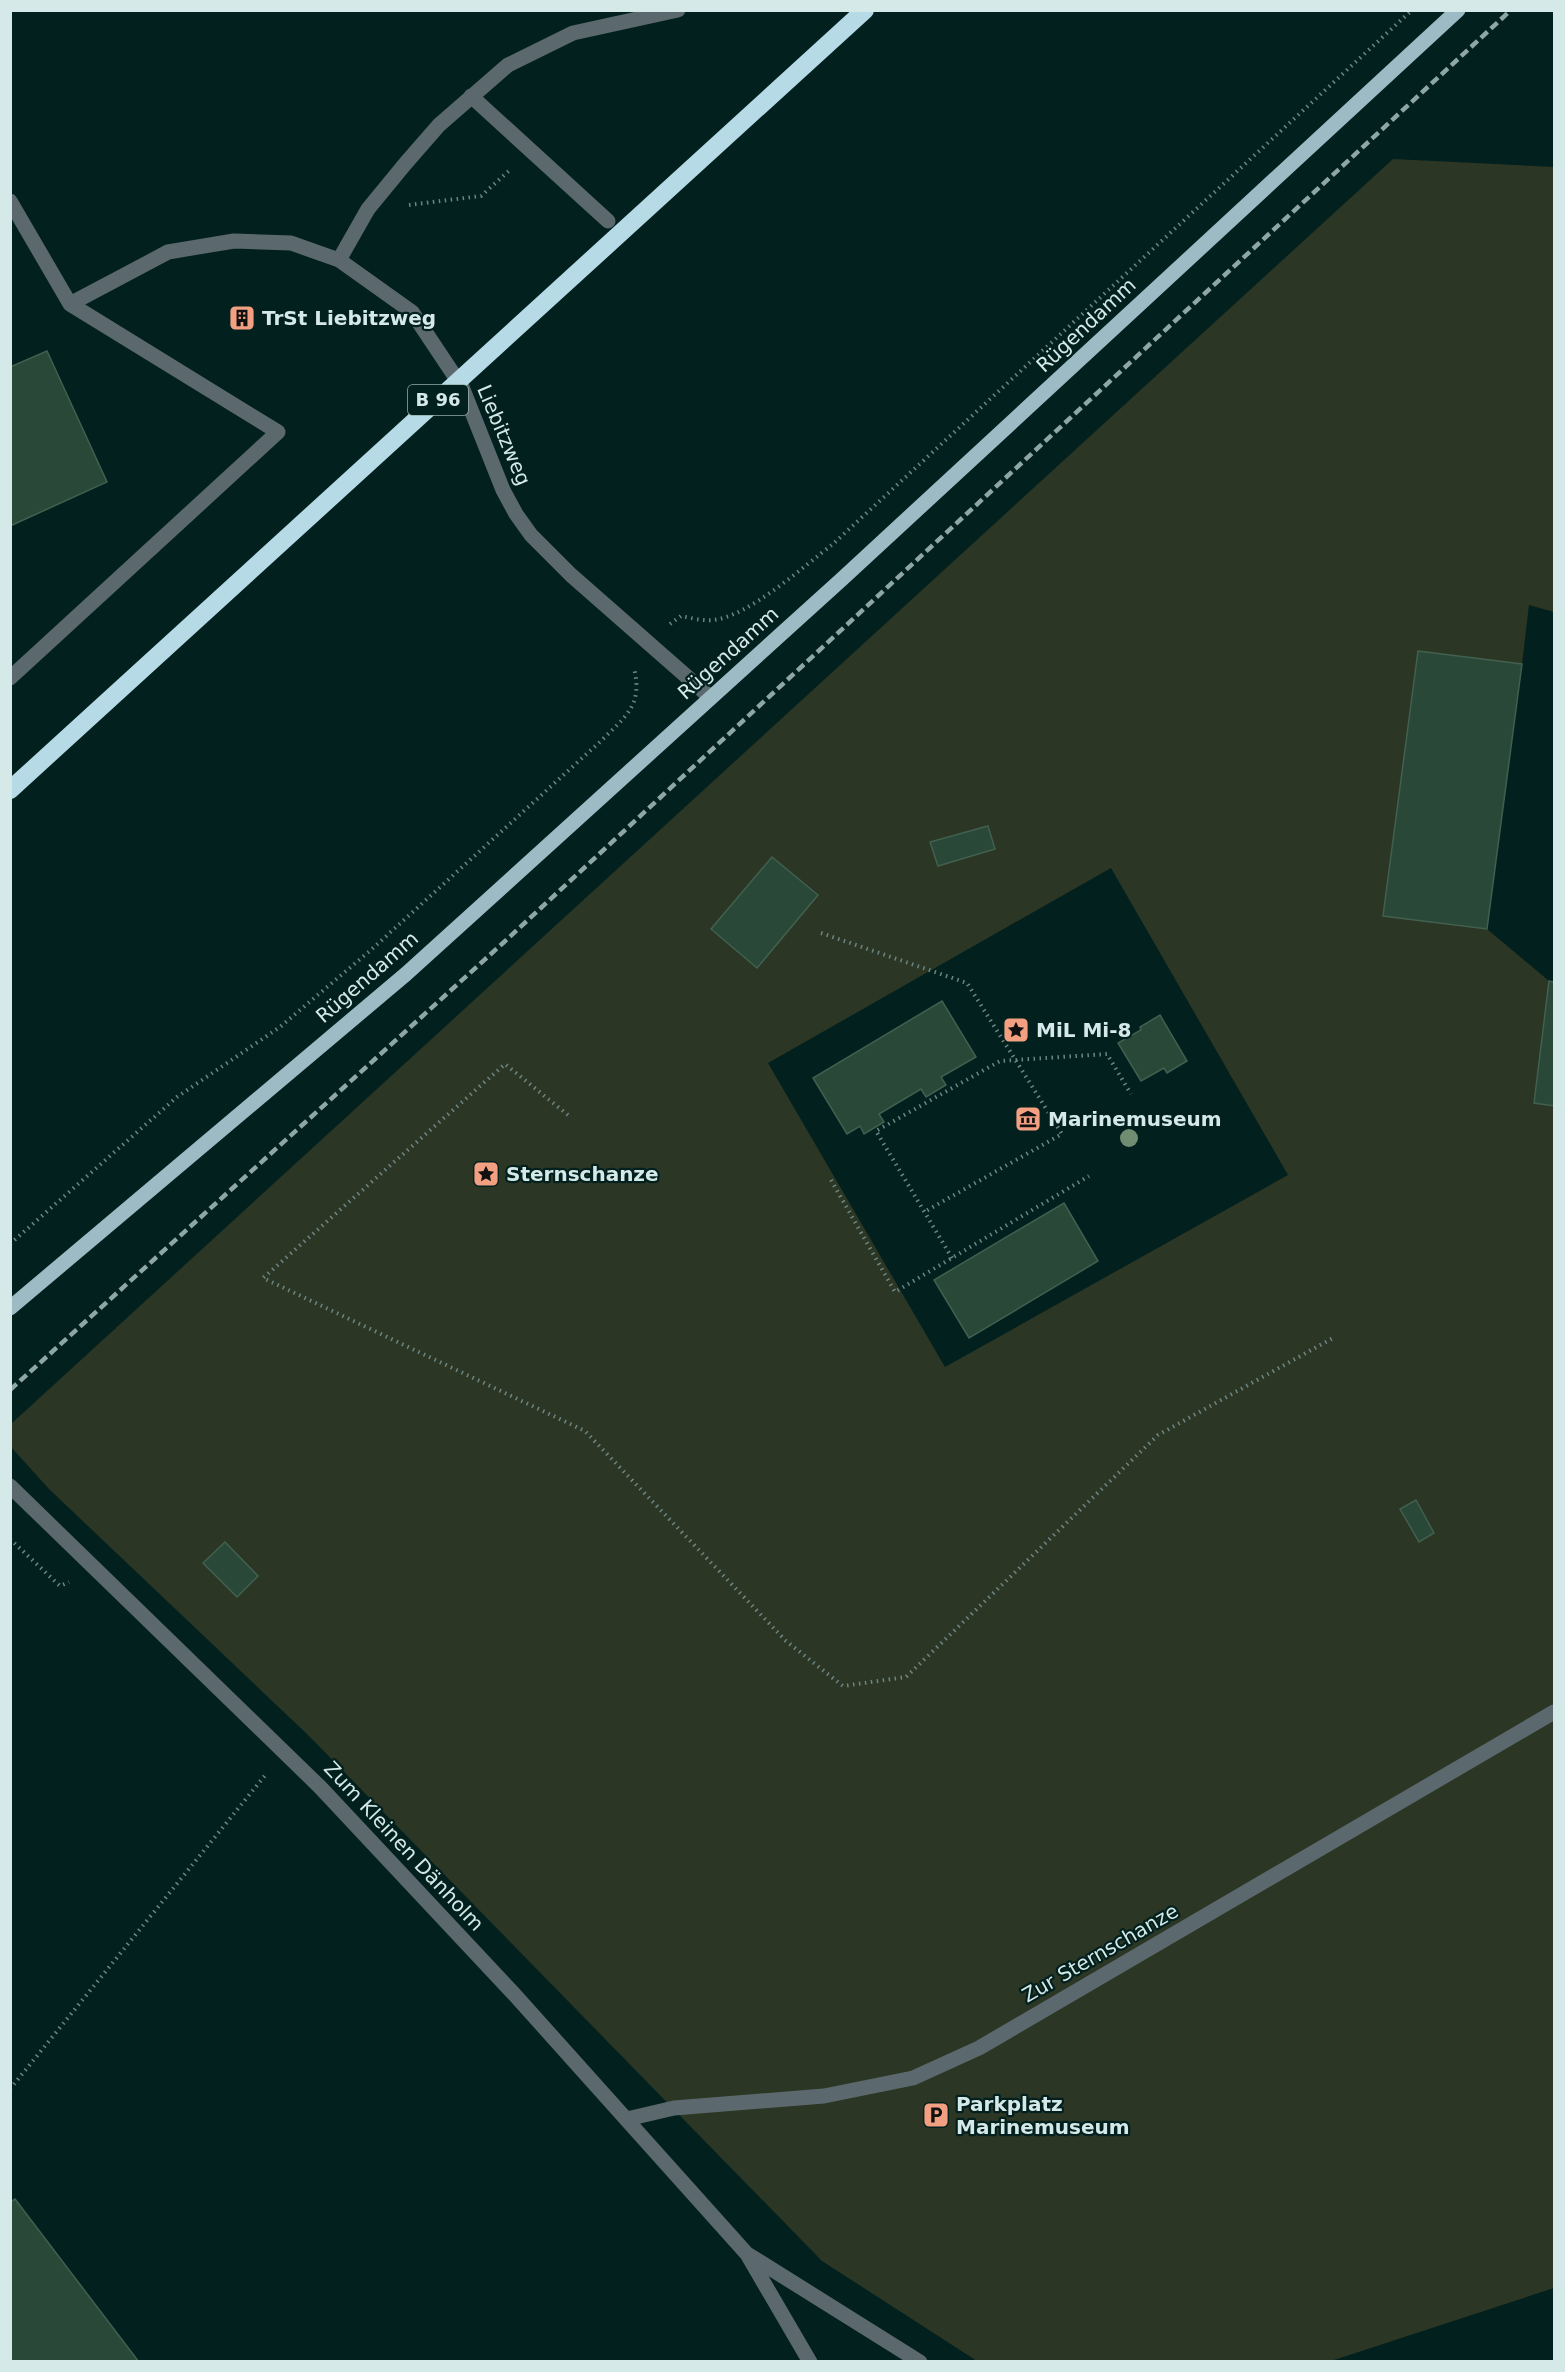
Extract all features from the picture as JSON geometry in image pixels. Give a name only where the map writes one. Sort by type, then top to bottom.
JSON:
[{"type":"highway","name":"B 96","points":[[10,790],[865,10]]},
{"type":"main road","name":"Rügendamm","points":[[10,1308],[406,974],[842,579],[1458,10]]},
{"type":"street","points":[[339,260],[368,209],[439,125],[508,65],[573,33],[678,10]]},
{"type":"street","points":[[471,96],[608,221]]},
{"type":"street","points":[[10,201],[70,304],[278,432],[10,678]]},
{"type":"street","name":"Liebitzweg","points":[[70,304],[168,252],[234,241],[291,243],[339,260],[412,312],[462,387],[503,490],[531,535],[571,575],[710,697]]},
{"type":"street","name":"Zum Kleinen Dänholm","points":[[12,1490],[285,1751],[514,1994],[747,2254],[810,2361]]},
{"type":"street","name":"Zur Sternschanze","points":[[627,2119],[674,2108],[824,2096],[913,2078],[979,2048],[1554,1712]]},
{"type":"street","name":"Zum Kleinen Dänholm","points":[[747,2254],[920,2361]]},
{"type":"path","points":[[10,1244],[177,1097],[280,1027],[372,949],[602,740],[629,713],[636,698],[638,682],[633,664],[637,656],[650,643],[681,616],[712,620],[738,613],[833,544],[1412,10]]},
{"type":"path","points":[[368,209],[481,196],[531,151]]},
{"type":"path","points":[[820,933],[967,983],[1062,1134],[924,1212]]},
{"type":"path","points":[[952,1258],[876,1131],[1000,1061],[1107,1054],[1131,1094]]},
{"type":"path","points":[[568,1115],[505,1064],[263,1278],[585,1431],[786,1641],[843,1686],[906,1677],[1158,1435],[1333,1338]]},
{"type":"path","points":[[831,1180],[895,1292],[1089,1176]]},
{"type":"path","points":[[10,2089],[285,1751]]},
{"type":"green space","points":[[1393,159],[1554,167],[1554,612],[1529,605],[1522,664],[1418,652],[1383,916],[1487,929],[1549,981],[1534,1103],[1554,1106],[1554,2288],[1331,2361],[977,2361],[822,2261],[308,1735],[49,1489],[11,1447],[11,1424]],"holes":[[[1111,868],[1288,1175],[945,1367],[768,1063]]]},
{"type":"building","name":"TrSt Liebitzweg","points":[[242,310],[250,315],[243,326],[235,322]]},
{"type":"building","points":[[47,351],[107,482],[10,526],[10,367]]},
{"type":"building","points":[[1418,651],[1522,664],[1487,929],[1383,916]]},
{"type":"building","points":[[988,826],[995,849],[938,866],[930,842]]},
{"type":"building","points":[[772,857],[818,895],[757,968],[711,929]]},
{"type":"building","points":[[1549,981],[1554,982],[1554,1106],[1534,1103]]},
{"type":"building","points":[[942,1001],[976,1057],[941,1077],[946,1085],[926,1097],[921,1089],[879,1114],[884,1122],[864,1134],[860,1126],[847,1134],[813,1078]]},
{"type":"building","points":[[1160,1015],[1187,1061],[1167,1073],[1164,1068],[1141,1081],[1118,1043],[1141,1030],[1140,1027]]},
{"type":"building","points":[[1064,1203],[1098,1261],[969,1338],[934,1280]]},
{"type":"building","points":[[1416,1500],[1434,1533],[1419,1542],[1400,1509]]},
{"type":"building","points":[[225,1542],[258,1576],[237,1597],[203,1563]]},
{"type":"building","points":[[15,2199],[139,2362],[11,2362],[10,2202]]},
{"type":"railway","points":[[10,1390],[503,943],[1511,10]]},
{"type":"place","name":"TrSt Liebitzweg","points":[[242,318]]},
{"type":"place","name":"MiL Mi-8","points":[[1016,1030]]},
{"type":"place","name":"Marinemuseum","points":[[1028,1119]]},
{"type":"place","name":"Sternschanze","points":[[486,1174]]},
{"type":"place","name":"Parkplatz Marinemuseum","points":[[936,2115]]}]
